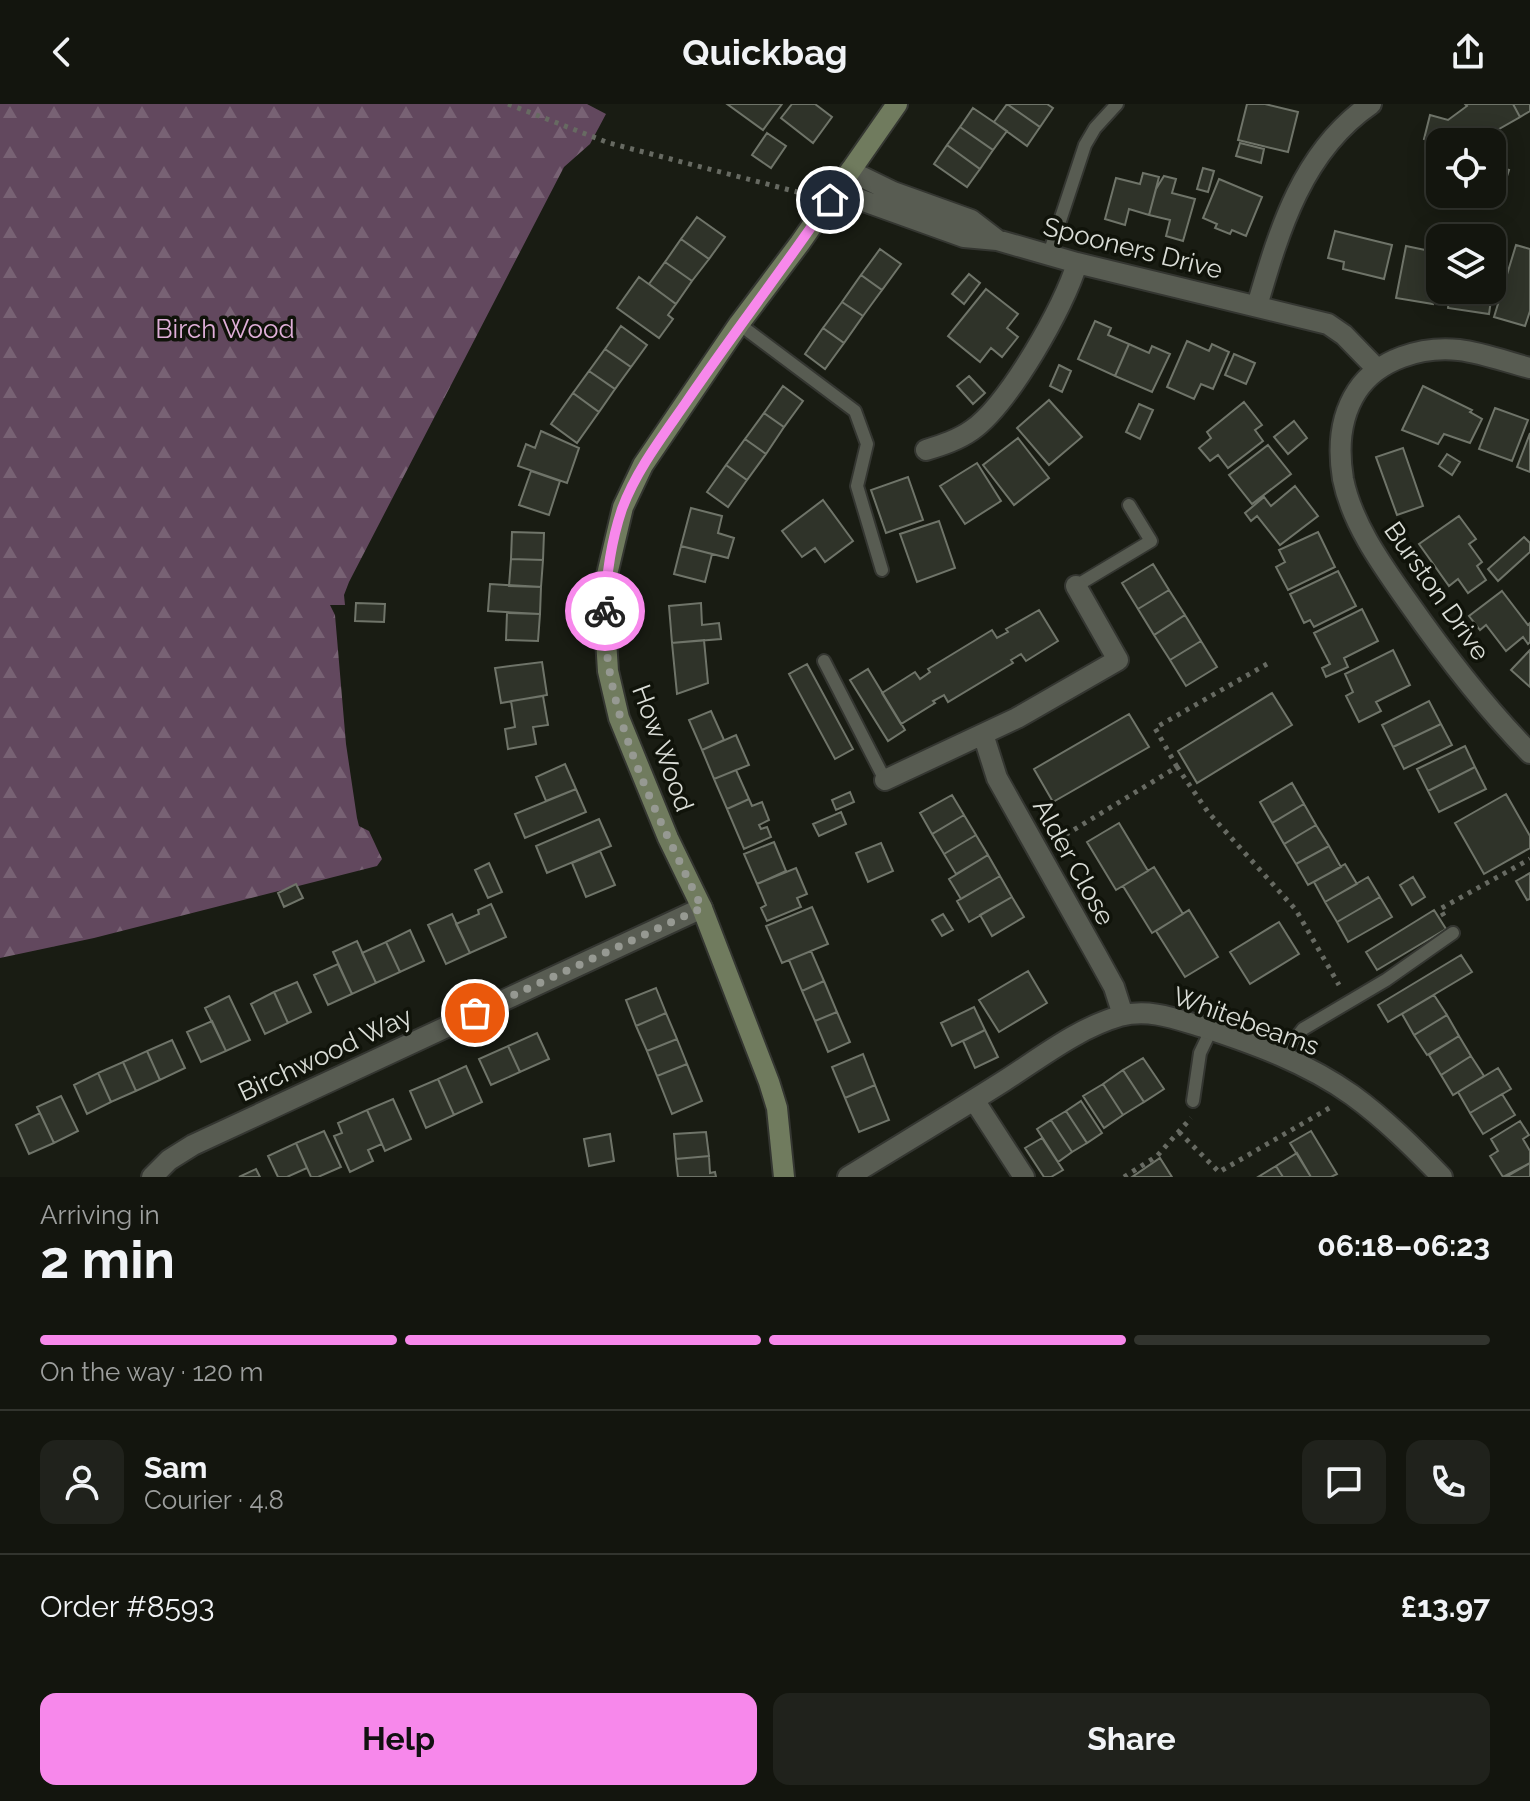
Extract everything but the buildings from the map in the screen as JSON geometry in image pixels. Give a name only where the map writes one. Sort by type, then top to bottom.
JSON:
[{"type":"street","name":"How Wood","points":[[784,1177],[773,1095],[702,908],[668,838],[619,718],[608,671],[606,579],[623,507],[643,465],[739,324],[897,104]]},
{"type":"street","points":[[1257,306],[1284,218],[1301,184],[1343,127],[1371,104]]},
{"type":"street","name":"Spooners Drive","points":[[850,171],[893,192],[971,220],[997,240]]},
{"type":"street","name":"Spooners Drive","points":[[833,195],[964,237],[997,240],[1077,263],[1328,324],[1344,335],[1377,369]]},
{"type":"street","points":[[926,450],[972,430],[1009,393],[1071,284],[1077,263]]},
{"type":"street","name":"Burston Drive","points":[[1530,368],[1459,350],[1435,350],[1405,356],[1377,369],[1362,384],[1349,404],[1342,428],[1340,455],[1351,506],[1377,558],[1433,638],[1502,725],[1530,753]]},
{"type":"street","points":[[885,780],[983,734],[1118,660],[1076,586]]},
{"type":"street","name":"Alder Close","points":[[983,734],[997,778],[1114,987],[1123,1015]]},
{"type":"street","name":"Birchwood Way","points":[[152,1177],[169,1160],[193,1145],[702,908]]},
{"type":"street","name":"Whitebeams","points":[[848,1177],[1077,1035],[1123,1015],[1145,1013],[1165,1015],[1282,1056],[1352,1095],[1402,1137],[1442,1177]]},
{"type":"street","points":[[974,1100],[1024,1177]]},
{"type":"lane","points":[[1049,254],[1085,145],[1095,128],[1117,104]]},
{"type":"lane","points":[[739,324],[855,411],[867,444],[857,486],[882,570]]},
{"type":"lane","points":[[1076,586],[1151,541],[1129,505]]},
{"type":"lane","points":[[824,661],[885,780]]},
{"type":"lane","points":[[1282,1056],[1303,1029],[1386,980],[1453,933]]},
{"type":"lane","points":[[1193,1101],[1200,1053],[1211,1030]]},
{"type":"path","points":[[508,104],[609,143],[833,195]]},
{"type":"path","points":[[1267,664],[1155,728],[1208,812],[1296,910],[1348,1003]]},
{"type":"path","points":[[1039,851],[1177,767]]},
{"type":"path","points":[[1453,933],[1440,909],[1530,859]]},
{"type":"path","points":[[1179,1132],[1220,1175],[1352,1095]]},
{"type":"path","points":[[1124,1177],[1157,1156],[1191,1119],[1193,1101]]},
{"type":"green space","name":"Birch Wood","points":[[0,104],[587,104],[606,114],[590,144],[564,167],[349,582],[344,595],[345,605],[330,605],[335,615],[346,744],[357,818],[359,826],[369,831],[382,859],[377,866],[94,938],[0,958]]},
{"type":"way so far","points":[[475,1013],[702,908],[668,838],[619,718],[608,671],[605,611]]},
{"type":"route","points":[[605,611],[606,579],[613,540],[623,507],[643,465],[739,324],[830,200]]}]
